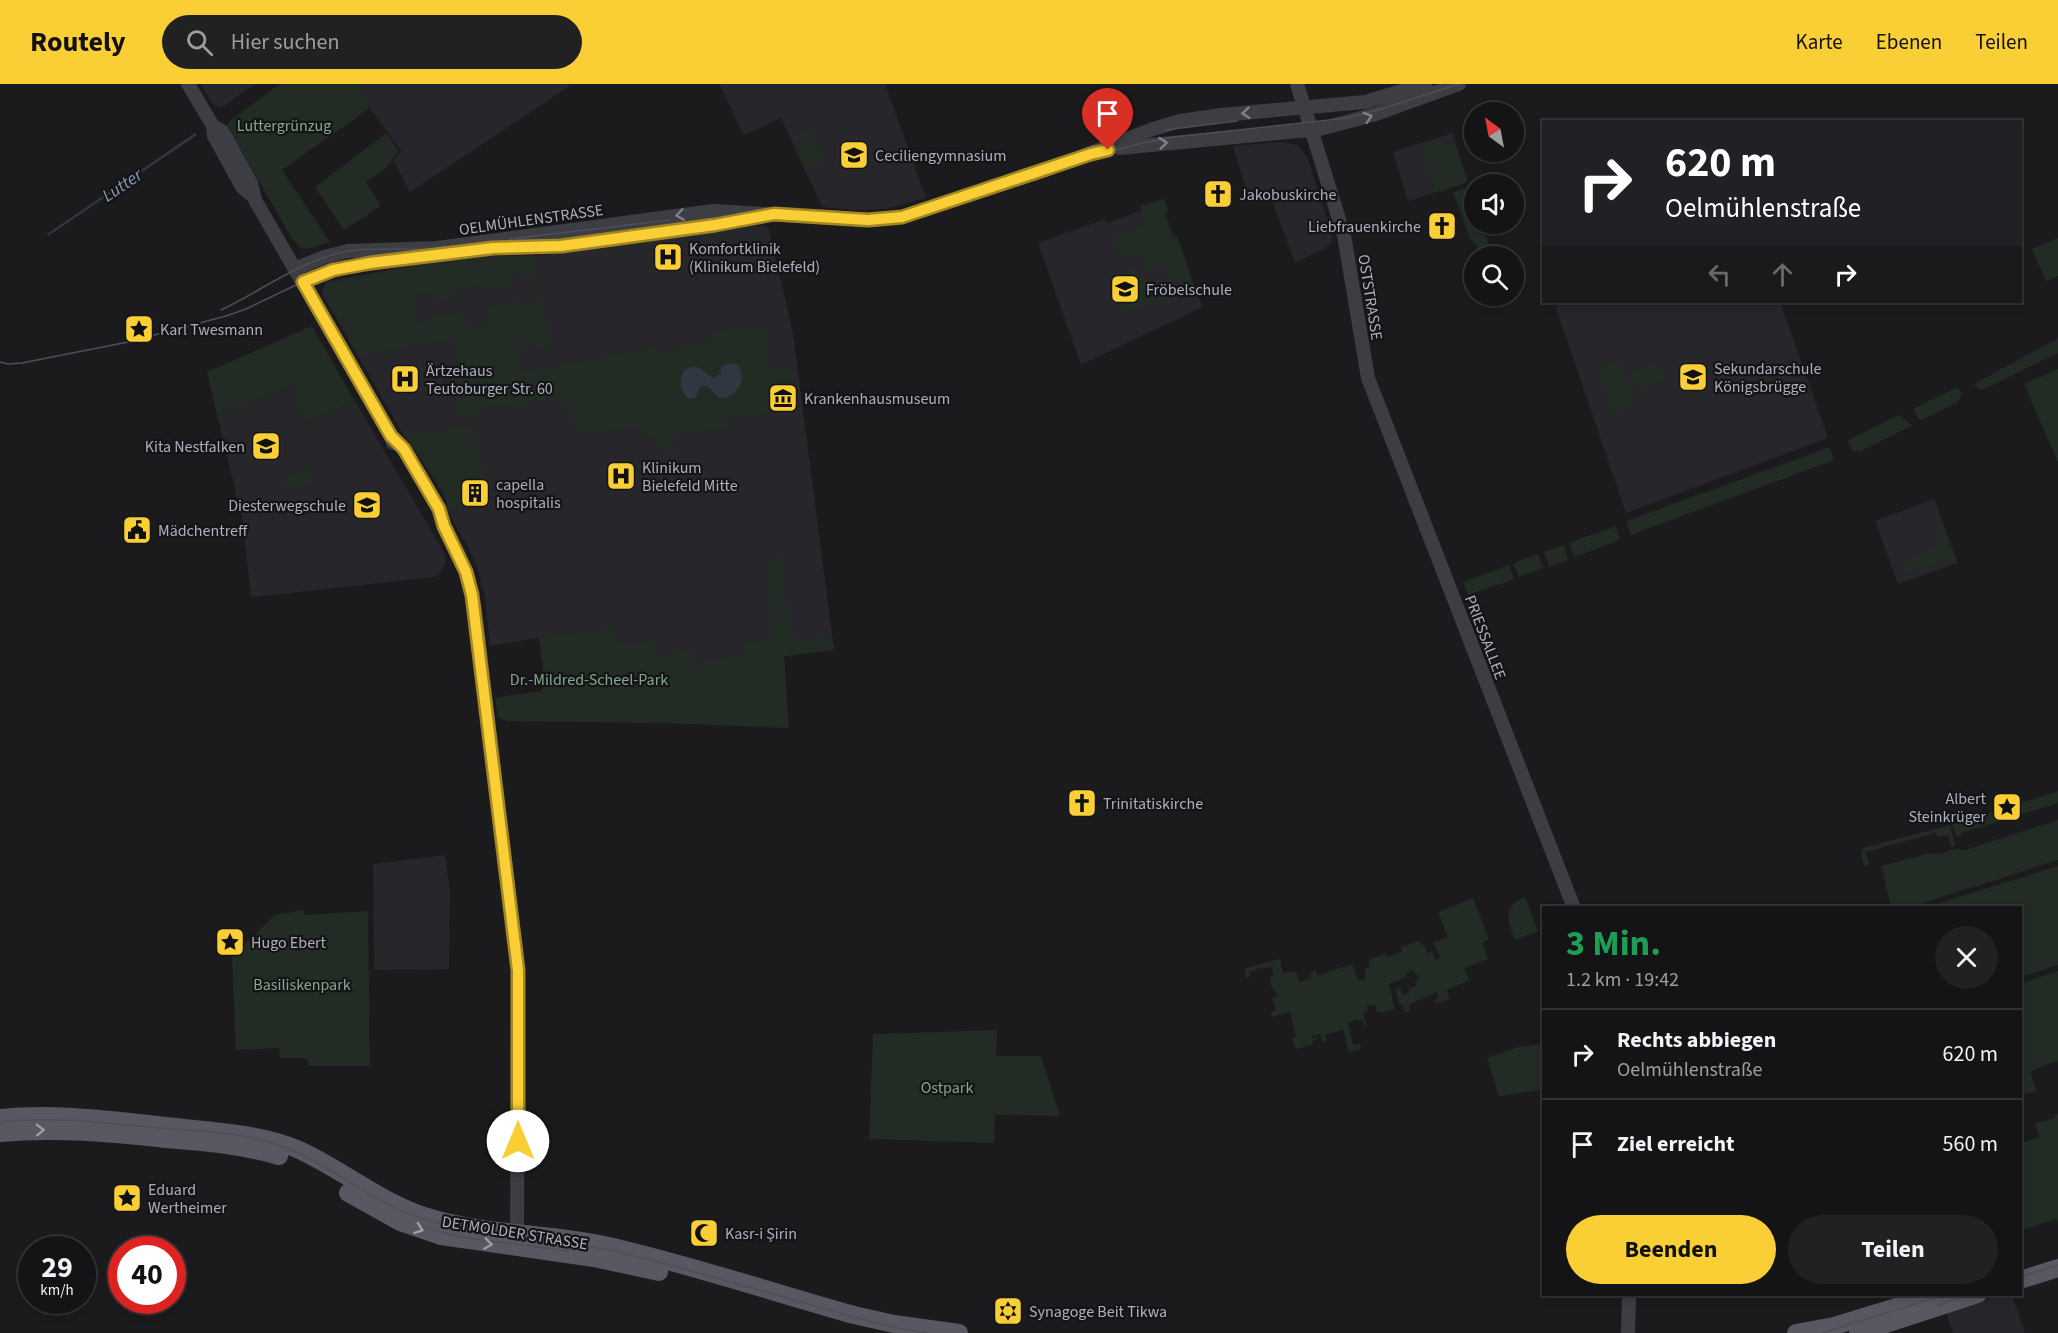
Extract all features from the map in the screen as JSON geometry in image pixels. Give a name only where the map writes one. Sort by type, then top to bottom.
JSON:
[{"type":"main road","name":"DETMOLDER STRASSE","points":[[0,1119],[44,1116],[81,1124],[261,1151],[303,1165],[381,1212],[421,1230],[460,1240],[517,1240],[551,1236],[609,1246],[854,1315],[894,1324],[959,1333]]},
{"type":"main road","name":"DETMOLDER STRASSE","points":[[0,1133],[81,1124]]},
{"type":"main road","name":"DETMOLDER STRASSE","points":[[517,1240],[632,1266],[877,1333]]},
{"type":"main road","points":[[2022,1268],[2058,1257]]},
{"type":"main road","points":[[2022,1279],[2058,1268]]},
{"type":"main road","points":[[1858,1333],[1920,1307],[1935,1296]]},
{"type":"main road","points":[[1796,1333],[1969,1296]]},
{"type":"street","points":[[188,84],[213,126],[222,131],[225,136],[251,183],[253,196],[391,436],[404,449],[439,509],[444,526],[466,572],[475,611],[518,970],[517,1240]]},
{"type":"street","name":"OSTSTRASSE","points":[[1297,84],[1344,235],[1368,378]]},
{"type":"street","name":"OELMÜHLENSTRASSE","points":[[299,275],[324,257],[352,251],[437,248],[712,211],[868,220],[902,217],[1091,154],[1153,129],[1190,119],[1365,102],[1425,84]]},
{"type":"street","name":"OELMÜHLENSTRASSE","points":[[1091,154],[1173,141],[1311,130],[1376,114],[1459,84]]},
{"type":"street","name":"PRIESSALLEE","points":[[1368,378],[1573,906]]},
{"type":"street","points":[[1628,1333],[1629,1296]]},
{"type":"shaded area","points":[[201,84],[255,84],[221,108],[213,104]]},
{"type":"shaded area","points":[[360,84],[568,84],[570,86],[410,192],[393,160],[401,151],[355,88]]},
{"type":"shaded area","name":"Ceciliengymnasium","points":[[719,84],[885,84],[926,198],[885,209],[856,210],[822,207],[781,118],[744,135]]},
{"type":"shaded area","points":[[1452,133],[1465,174],[1464,183],[1408,201],[1393,152]]},
{"type":"shaded area","points":[[1282,142],[1297,145],[1307,157],[1332,234],[1331,242],[1326,248],[1295,263],[1271,198],[1251,204],[1233,146]]},
{"type":"shaded area","name":"Fröbelschule","points":[[1164,198],[1168,211],[1165,212],[1174,237],[1177,236],[1202,307],[1081,365],[1038,243],[1105,219],[1107,223],[1141,211],[1140,206]]},
{"type":"shaded area","name":"Klinikum Bielefeld Mitte","points":[[762,225],[768,227],[793,333],[834,650],[784,656],[789,728],[665,723],[507,721],[498,717],[495,698],[542,691],[542,685],[545,684],[539,638],[490,646],[485,597],[470,551],[448,512],[445,497],[406,439],[322,294],[325,282],[429,262],[487,256],[535,256]]},
{"type":"shaded area","name":"Sekundarschule Königsbrügge","points":[[1554,303],[1780,303],[1828,438],[1626,513]]},
{"type":"shaded area","points":[[292,386],[303,424],[355,401],[444,552],[446,563],[439,574],[434,577],[251,596],[242,518],[217,415],[233,411]]},
{"type":"shaded area","points":[[1934,499],[1958,563],[1898,584],[1875,521]]},
{"type":"shaded area","points":[[445,855],[450,890],[449,969],[374,970],[373,864]]},
{"type":"shaded area","points":[[1997,1296],[2012,1296],[2025,1333],[1953,1333],[1946,1312]]},
{"type":"green space","name":"Luttergrünzug","points":[[280,84],[360,84],[356,88],[370,108],[282,170],[330,242],[310,248],[302,249],[291,237],[228,127],[228,122]]},
{"type":"green space","points":[[810,129],[825,161],[808,169],[793,137]]},
{"type":"green space","points":[[386,133],[399,151],[386,168],[366,182],[381,206],[344,230],[315,187]]},
{"type":"green space","points":[[1442,141],[1444,146],[1455,143],[1465,174],[1464,183],[1441,191],[1433,187],[1423,155],[1428,153],[1426,147]]},
{"type":"green space","points":[[1464,188],[1464,223],[1453,192]]},
{"type":"green space","points":[[1163,199],[1168,210],[1164,212],[1173,237],[1177,237],[1198,297],[1195,298],[1169,278],[1162,265],[1147,270],[1139,248],[1135,254],[1126,258],[1119,254],[1113,243],[1115,235],[1147,224],[1141,206]]},
{"type":"green space","points":[[1468,234],[1485,234],[1489,246],[1477,246]]},
{"type":"green space","points":[[2058,238],[2058,276],[2046,281],[2032,249]]},
{"type":"green space","points":[[534,255],[539,280],[532,282],[530,274],[519,276],[517,273],[507,278],[509,287],[486,291],[485,286],[471,287],[457,291],[458,297],[436,301],[433,292],[424,291],[421,295],[411,297],[416,325],[428,323],[427,318],[465,311],[467,325],[470,329],[487,325],[485,307],[522,300],[524,305],[536,303],[535,296],[542,295],[552,346],[536,349],[535,345],[515,349],[520,372],[658,347],[659,353],[679,350],[679,345],[712,341],[712,331],[757,326],[763,330],[769,368],[789,364],[792,382],[769,385],[770,400],[767,401],[769,414],[728,418],[729,428],[673,435],[675,450],[678,450],[679,455],[668,457],[667,449],[660,449],[659,443],[656,444],[654,438],[646,438],[644,427],[574,435],[571,405],[564,405],[563,399],[527,403],[527,408],[516,409],[514,404],[478,408],[479,415],[454,418],[453,403],[462,392],[452,339],[361,356],[324,293],[326,284],[429,264],[487,257]]},
{"type":"green space","points":[[1126,269],[1135,269],[1145,279],[1160,283],[1167,297],[1121,315],[1109,282],[1112,276]]},
{"type":"green space","points":[[312,326],[355,401],[303,424],[292,386],[233,411],[217,415],[207,372]]},
{"type":"green space","points":[[2058,338],[2058,353],[1982,390],[1974,384]]},
{"type":"green space","points":[[1619,359],[1637,405],[1613,414],[1596,369]]},
{"type":"green space","points":[[1658,362],[1665,379],[1637,390],[1630,372]]},
{"type":"green space","points":[[2058,369],[2058,462],[2024,384]]},
{"type":"green space","points":[[1958,387],[1962,395],[1958,402],[1919,420],[1913,409]]},
{"type":"green space","points":[[1899,415],[1913,425],[1860,452],[1853,451],[1847,441]]},
{"type":"green space","points":[[474,426],[478,467],[484,467],[489,505],[450,511],[446,497],[407,437],[410,434]]},
{"type":"green space","points":[[1830,447],[1834,460],[1631,535],[1626,521]]},
{"type":"green space","points":[[310,468],[316,481],[288,492],[283,479]]},
{"type":"green space","points":[[1941,523],[1953,557],[1906,574],[1901,562],[1919,555],[1918,552],[1941,544],[1934,525]]},
{"type":"green space","points":[[1616,526],[1620,540],[1574,557],[1569,543]]},
{"type":"green space","points":[[1564,545],[1568,560],[1549,567],[1544,552]]},
{"type":"green space","points":[[1538,554],[1543,568],[1519,577],[1513,563]]},
{"type":"green space","name":"Dr.-Mildred-Scheel-Park","points":[[786,555],[787,562],[784,571],[791,635],[806,639],[832,636],[834,650],[784,656],[789,728],[665,723],[507,721],[498,717],[495,698],[542,691],[542,685],[545,684],[539,638],[613,628],[615,645],[657,640],[659,655],[693,651],[695,662],[744,655],[743,644],[761,641],[771,633],[773,628],[767,569],[772,559]]},
{"type":"green space","points":[[1509,565],[1514,579],[1468,595],[1463,582]]},
{"type":"green space","points":[[2058,791],[2058,803],[1961,833],[1962,836],[1957,837],[1952,824]]},
{"type":"green space","points":[[2058,820],[2058,860],[1914,906],[1891,906],[1881,866],[1931,853],[1965,850]]},
{"type":"green space","points":[[1950,825],[1956,846],[1951,847],[1948,835],[1938,837],[1936,833],[1866,852],[1869,865],[1864,866],[1861,852],[1863,848]]},
{"type":"green space","points":[[2058,866],[2058,965],[2022,977],[2022,906],[1930,906]]},
{"type":"green space","points":[[1525,897],[1538,931],[1515,940],[1508,915],[1513,905]]},
{"type":"green space","points":[[1473,898],[1489,939],[1482,943],[1488,959],[1464,968],[1469,980],[1447,990],[1450,999],[1436,1004],[1434,1000],[1438,997],[1437,992],[1409,1005],[1410,1011],[1405,1013],[1402,1005],[1399,1005],[1396,990],[1400,987],[1403,995],[1409,993],[1409,988],[1416,986],[1415,982],[1419,980],[1417,974],[1415,975],[1413,970],[1406,973],[1407,977],[1389,984],[1395,1009],[1382,1013],[1377,1012],[1375,1004],[1367,1006],[1368,1011],[1363,1012],[1367,1026],[1365,1027],[1363,1021],[1357,1020],[1348,1023],[1353,1045],[1360,1044],[1361,1049],[1349,1053],[1343,1030],[1325,1035],[1327,1041],[1323,1042],[1320,1034],[1312,1036],[1312,1039],[1317,1037],[1318,1039],[1312,1041],[1313,1045],[1295,1049],[1292,1039],[1296,1037],[1290,1012],[1272,1017],[1271,1012],[1276,1011],[1272,998],[1277,997],[1275,989],[1272,989],[1270,978],[1274,977],[1271,967],[1249,972],[1250,977],[1246,978],[1244,970],[1246,968],[1280,959],[1283,973],[1296,971],[1299,982],[1311,978],[1310,972],[1316,970],[1317,976],[1352,964],[1358,981],[1366,978],[1364,969],[1370,967],[1368,960],[1386,953],[1387,957],[1402,952],[1401,947],[1419,941],[1421,945],[1424,944],[1427,953],[1432,951],[1436,960],[1440,957],[1433,942],[1448,937],[1438,912]]},
{"type":"green space","name":"Basiliskenpark","points":[[303,910],[305,915],[368,911],[370,1066],[309,1066],[307,1058],[280,1058],[279,1048],[236,1050],[232,957],[275,915]]},
{"type":"green space","points":[[2058,971],[2058,1061],[2030,1071],[2036,1091],[2022,1095],[2022,983]]},
{"type":"green space","name":"Ostpark","points":[[997,1030],[996,1056],[1041,1056],[1060,1116],[995,1115],[994,1143],[869,1139],[873,1034]]},
{"type":"green space","points":[[1542,1043],[1542,1090],[1499,1096],[1487,1058],[1515,1048]]},
{"type":"green space","points":[[2058,1114],[2058,1223],[2056,1219],[2022,1231],[2022,1204],[2024,1203],[2022,1200],[2022,1139],[2024,1142],[2039,1137],[2035,1123],[2055,1118],[2054,1115]]},
{"type":"water","name":"Lutter","points":[[195,133],[197,135],[48,236],[47,234]]},
{"type":"water","points":[[728,363],[738,365],[742,377],[739,388],[731,396],[719,398],[707,386],[701,386],[695,398],[689,399],[683,392],[681,376],[687,369],[699,368],[714,378],[721,373],[721,367]]},
{"type":"tram line","points":[[0,362],[22,363],[128,342],[226,316],[246,309],[319,274],[342,268],[477,249],[555,244],[764,217],[887,222],[917,216],[1085,158],[1142,143],[1174,137],[1347,118],[1459,84]]},
{"type":"tram line","points":[[1165,130],[1237,121]]},
{"type":"tram line","points":[[509,239],[670,220]]},
{"type":"tram line","points":[[221,310],[298,268],[331,255],[366,249],[423,249]]},
{"type":"tram line","points":[[0,1122],[80,1121],[211,1132],[264,1140],[296,1152],[374,1197],[424,1219],[470,1230],[610,1250],[864,1320],[928,1333]]},
{"type":"tram line","points":[[420,1226],[460,1237],[568,1251]]},
{"type":"tram line","points":[[2022,1276],[2058,1265]]},
{"type":"tram line","points":[[1822,1333],[1941,1296]]},
{"type":"tram line","points":[[1938,1305],[1963,1296]]},
{"type":"place","name":"Ceciliengymnasium","points":[[854,155]]},
{"type":"place","name":"Jakobuskirche","points":[[1218,194]]},
{"type":"place","name":"Liebfrauenkirche","points":[[1442,226]]},
{"type":"place","name":"Komfortklinik (Klinikum Bielefeld)","points":[[668,257]]},
{"type":"place","name":"Fröbelschule","points":[[1125,289]]},
{"type":"place","name":"Karl Twesmann","points":[[139,329]]},
{"type":"place","name":"Sekundarschule Königsbrügge","points":[[1693,377]]},
{"type":"place","name":"Ärtzehaus Teutoburger Str. 60","points":[[405,379]]},
{"type":"place","name":"Krankenhausmuseum","points":[[783,398]]},
{"type":"place","name":"Kita Nestfalken","points":[[266,446]]},
{"type":"place","name":"Klinikum Bielefeld Mitte","points":[[621,476]]},
{"type":"place","name":"capella hospitalis","points":[[475,493]]},
{"type":"place","name":"Diesterwegschule","points":[[367,505]]},
{"type":"place","name":"Mädchentreff","points":[[137,530]]},
{"type":"place","name":"Trinitatiskirche","points":[[1082,803]]},
{"type":"place","name":"Albert Steinkrüger","points":[[2007,807]]},
{"type":"place","name":"Hugo Ebert","points":[[230,942]]},
{"type":"place","name":"Eduard Wertheimer","points":[[127,1198]]},
{"type":"place","name":"Kasr-i Şirin","points":[[704,1233]]},
{"type":"place","name":"Synagoge Beit Tikwa","points":[[1008,1311]]},
{"type":"route","points":[[518,1141],[518,970],[479,637],[472,595],[466,572],[444,526],[439,509],[404,449],[391,436],[303,282],[333,270],[370,263],[493,248],[561,246],[715,225],[774,214],[886,220],[917,213],[1108,150]]}]
